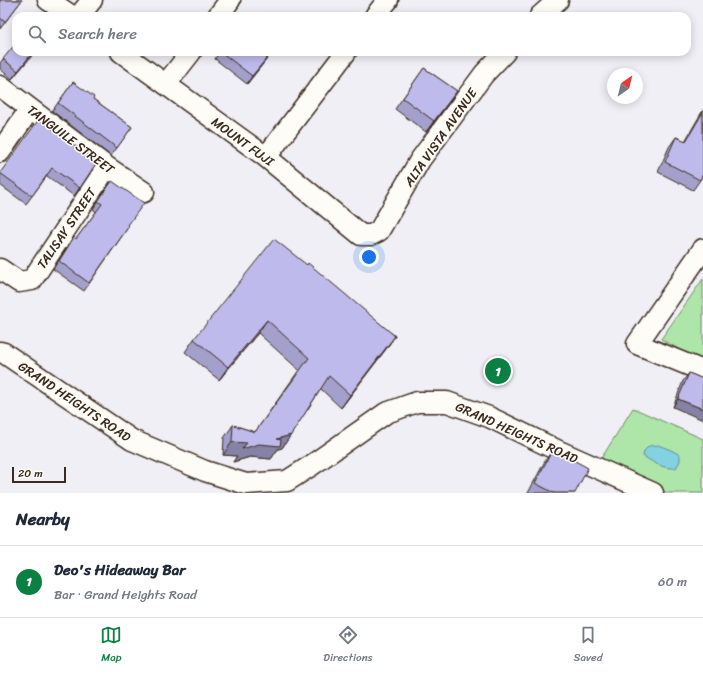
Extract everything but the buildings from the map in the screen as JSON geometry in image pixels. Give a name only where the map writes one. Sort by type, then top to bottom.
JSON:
[{"type":"street","points":[[48,0],[66,12]]},
{"type":"street","points":[[82,12],[92,0]]},
{"type":"street","points":[[221,12],[230,0]]},
{"type":"street","points":[[378,12],[388,0]]},
{"type":"street","points":[[544,12],[558,0]]},
{"type":"street","name":"MOUNT FUJI","points":[[127,56],[266,156],[361,235]]},
{"type":"street","points":[[166,84],[188,56]]},
{"type":"street","points":[[266,156],[343,56]]},
{"type":"street","name":"ALTA VISTA AVENUE","points":[[361,235],[371,235],[379,231],[420,160],[484,74],[501,56]]},
{"type":"street","name":"TANGUILE STREET","points":[[0,86],[107,167],[144,192]]},
{"type":"street","points":[[0,152],[30,109]]},
{"type":"street","name":"TALISAY STREET","points":[[0,269],[19,282],[32,280],[107,167]]},
{"type":"street","points":[[703,249],[637,344],[703,371]]},
{"type":"street","name":"GRAND HEIGHTS ROAD","points":[[0,352],[4,353],[132,440],[205,471],[246,484],[287,481],[386,413],[417,402],[447,402],[489,417],[561,452],[653,493]]},
{"type":"green space","points":[[703,279],[703,363],[661,339]]},
{"type":"green space","points":[[633,408],[703,439],[703,493],[668,493],[599,462]]},
{"type":"water","points":[[658,445],[680,455],[680,461],[676,468],[663,466],[643,456],[644,451],[649,446]]},
{"type":"place","name":"Deo's Hideaway Bar","points":[[498,371]]}]
